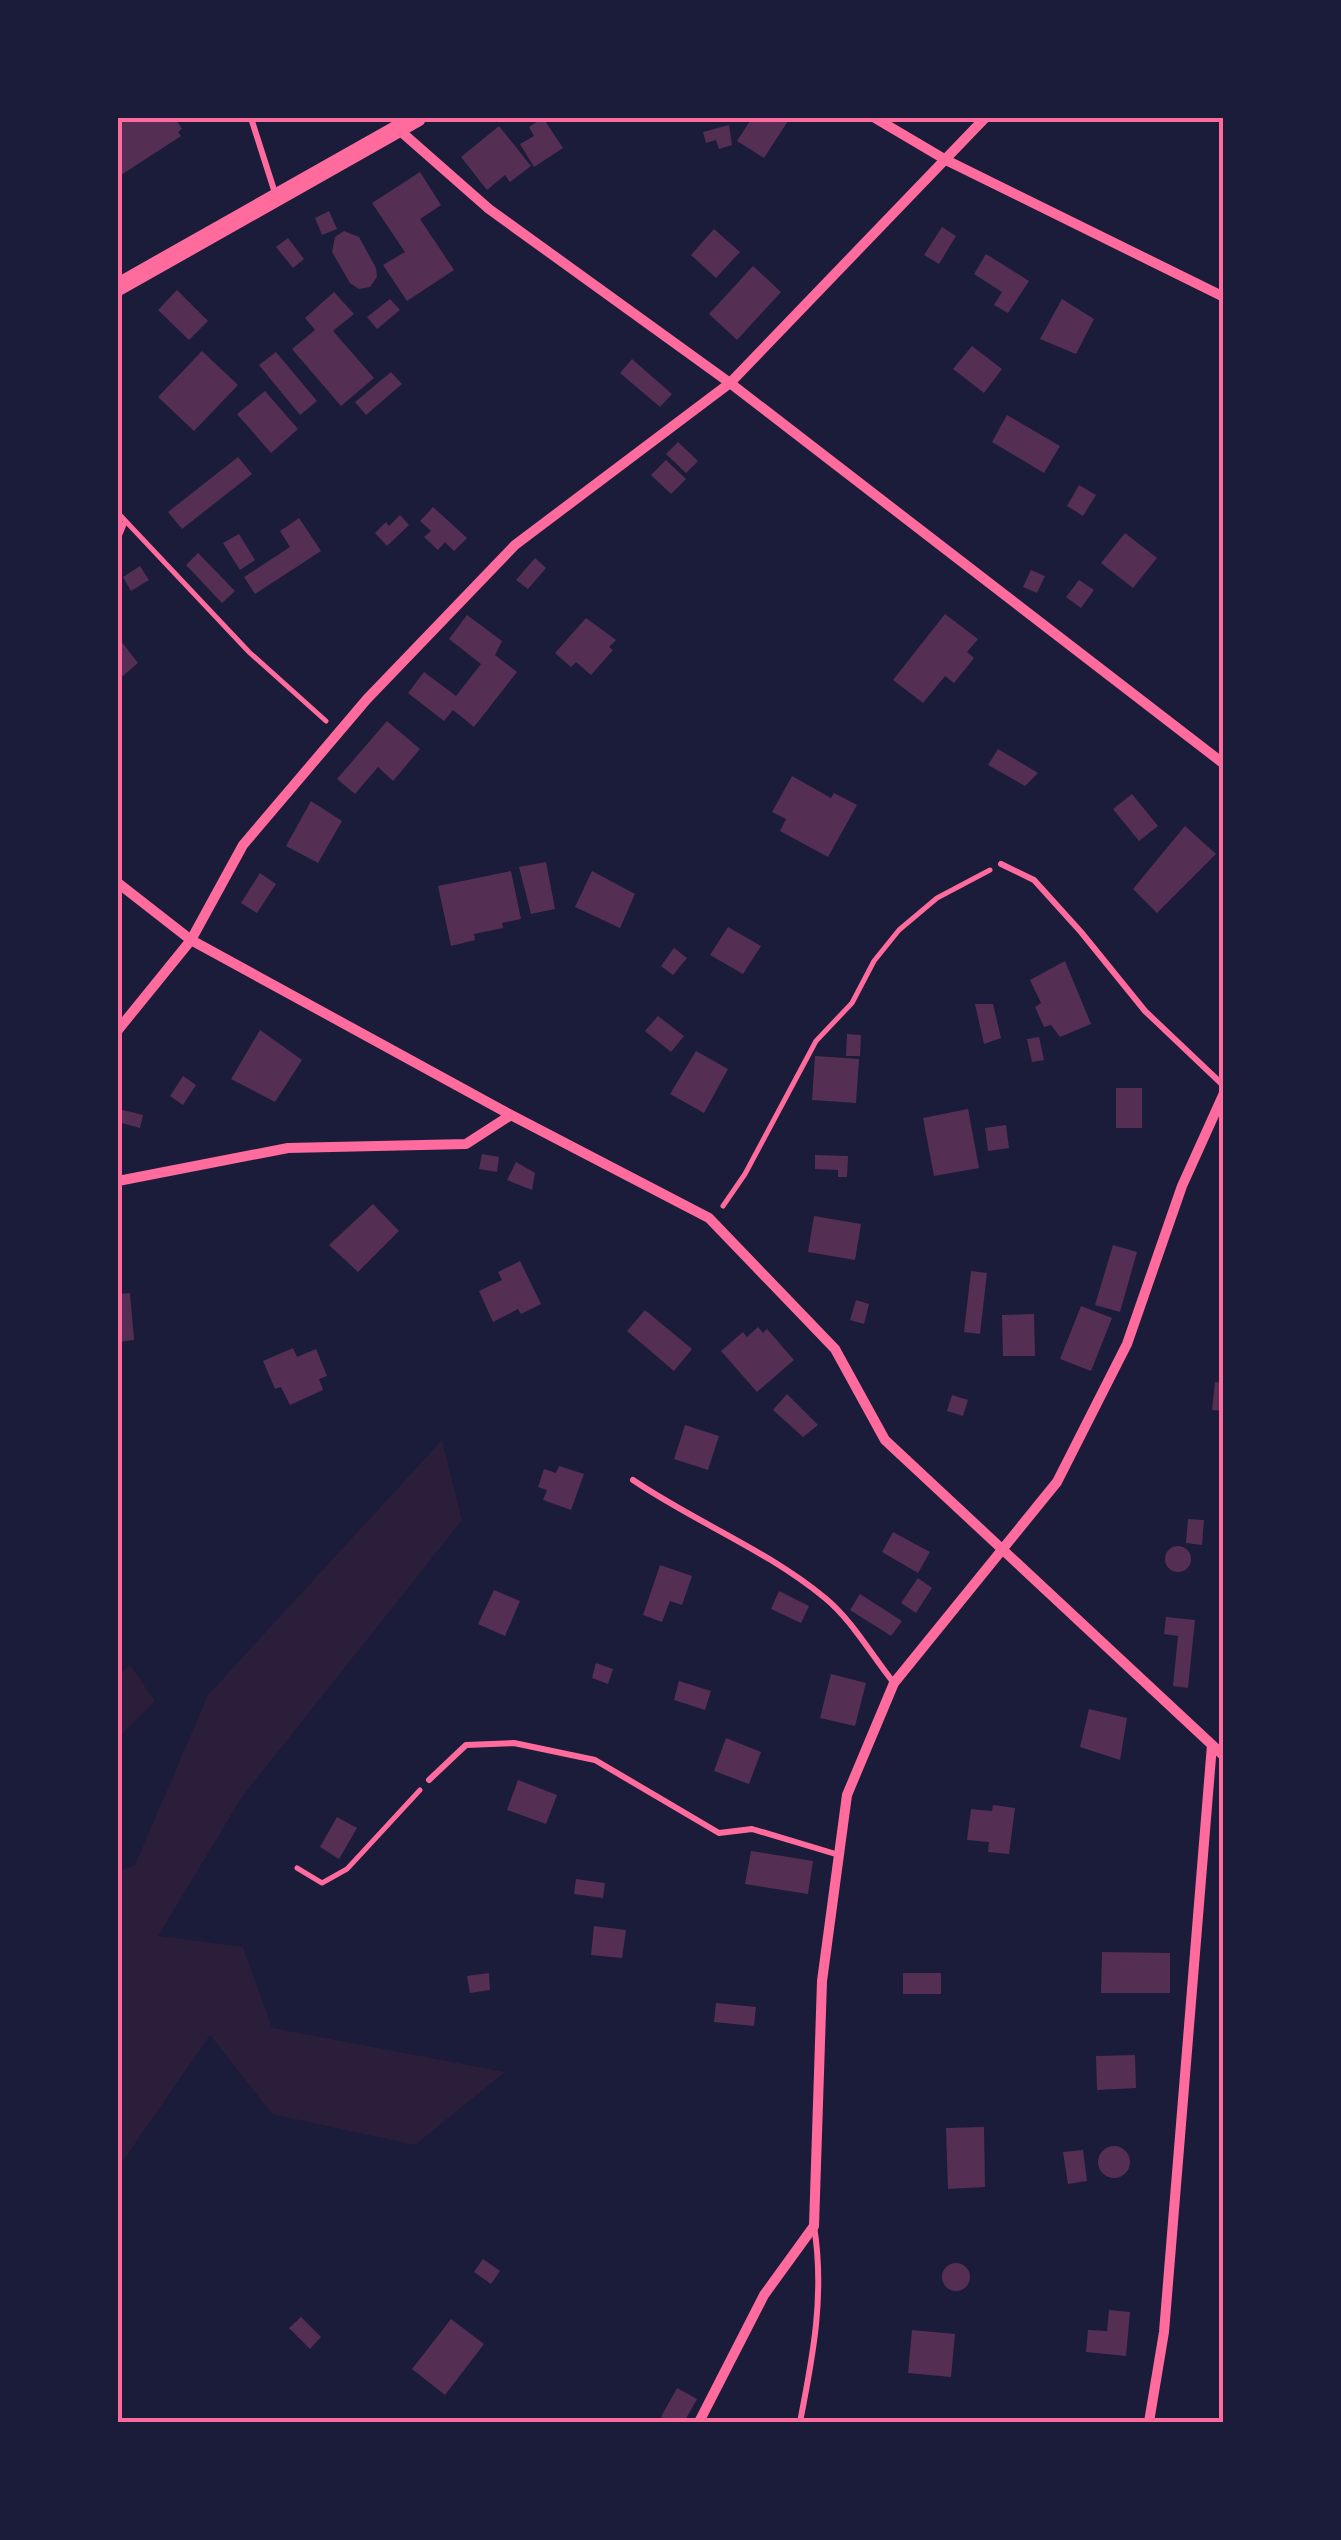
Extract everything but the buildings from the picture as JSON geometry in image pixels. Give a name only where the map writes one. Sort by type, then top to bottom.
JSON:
[{"type":"main road","points":[[118,287],[417,118]]},
{"type":"street","points":[[874,118],[946,160],[1224,297]]},
{"type":"street","points":[[118,1030],[191,940],[243,844],[367,698],[515,545],[730,384],[984,118]]},
{"type":"street","points":[[398,128],[489,209],[730,384],[1224,764]]},
{"type":"street","points":[[118,883],[191,940],[709,1218],[835,1349],[885,1440],[1224,1756]]},
{"type":"street","points":[[699,2422],[764,2295],[814,2226],[822,1981],[847,1794],[894,1683],[1058,1482],[1127,1344],[1182,1186],[1224,1090]]},
{"type":"street","points":[[118,1181],[288,1148],[466,1144],[511,1115]]},
{"type":"street","points":[[1149,2422],[1164,2332],[1212,1745]]},
{"type":"lane","points":[[251,118],[276,195]]},
{"type":"lane","points":[[1001,864],[1034,880],[1145,1010],[1224,1090]]},
{"type":"lane","points":[[633,1480],[671,1506],[771,1559],[828,1600],[894,1683]]},
{"type":"lane","points":[[429,1780],[466,1745],[514,1743],[595,1760],[719,1833],[752,1829],[840,1856]]},
{"type":"lane","points":[[800,2422],[818,2330],[820,2263],[814,2226]]},
{"type":"path","points":[[118,512],[249,652],[339,733]]},
{"type":"path","points":[[118,539],[125,522]]},
{"type":"path","points":[[709,1218],[718,1213],[745,1174],[816,1041],[852,1003],[874,961],[899,930],[937,898],[1001,864]]},
{"type":"path","points":[[297,1868],[322,1883],[347,1869],[429,1780]]},
{"type":"shaded area","points":[[442,1440],[462,1520],[242,1797],[158,1936],[243,1947],[272,2028],[505,2072],[415,2145],[272,2114],[210,2035],[118,2168],[118,1872],[135,1865],[208,1695]]},
{"type":"shaded area","points":[[130,1665],[155,1701],[118,1738],[118,1676]]}]
